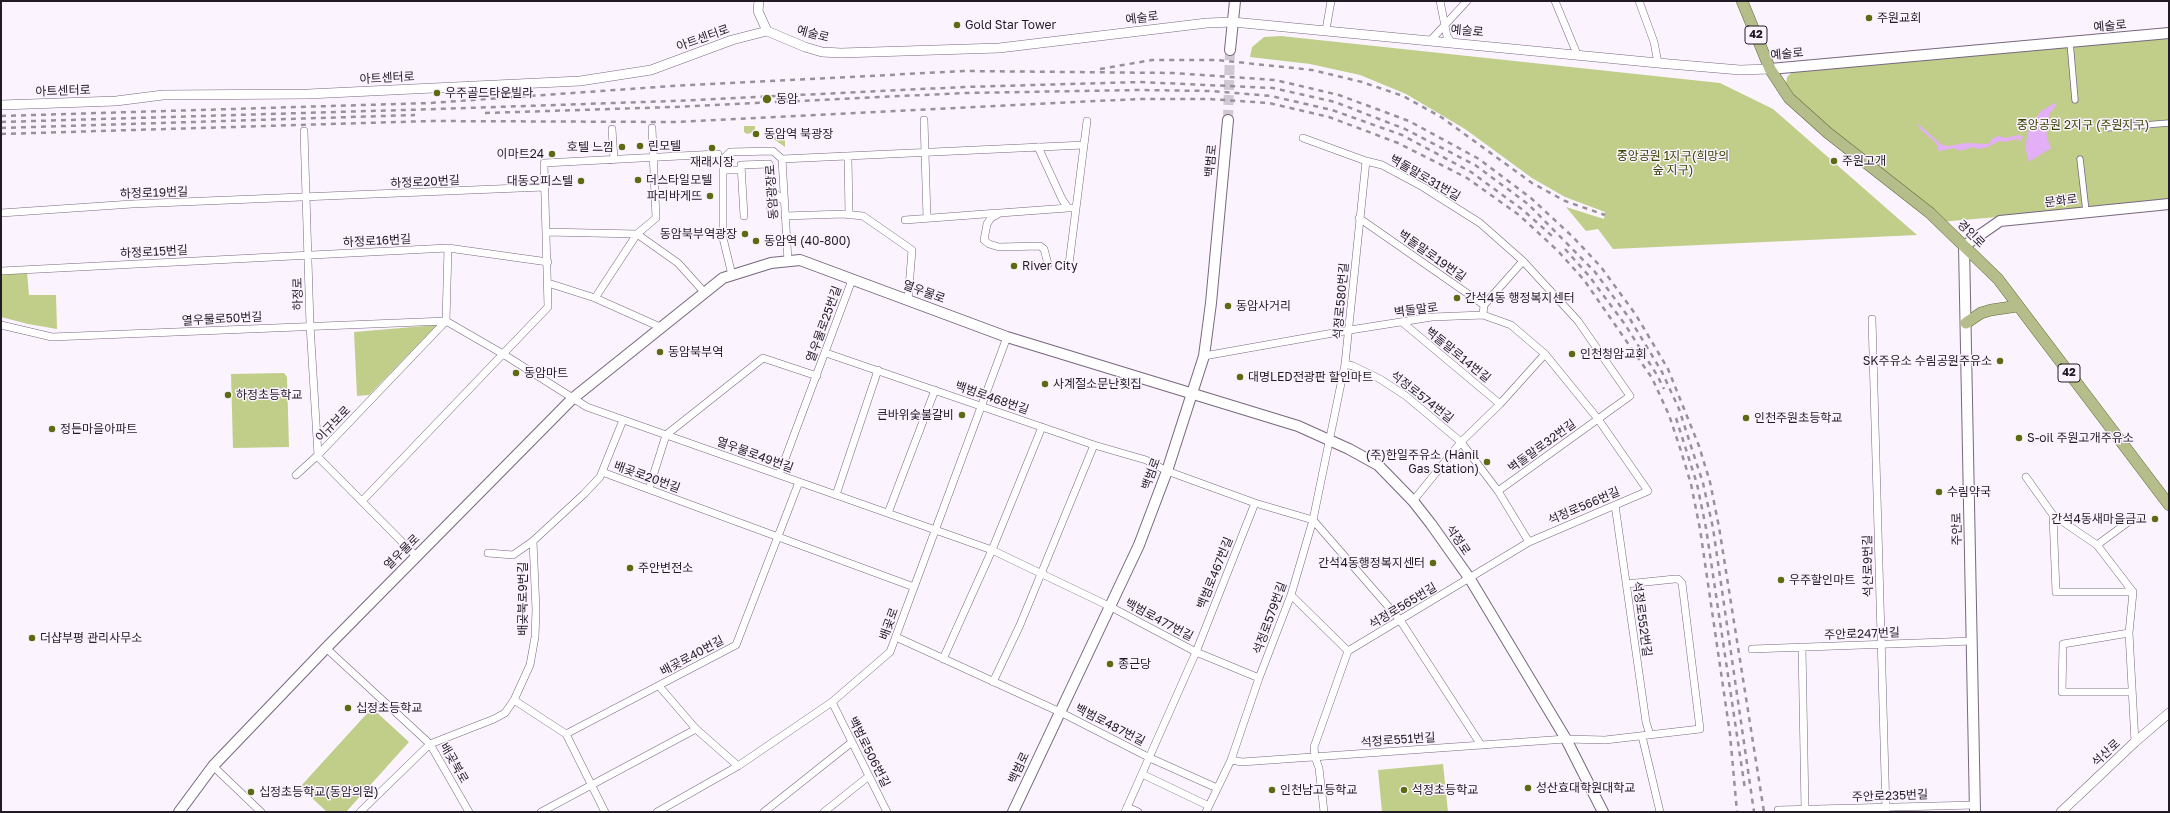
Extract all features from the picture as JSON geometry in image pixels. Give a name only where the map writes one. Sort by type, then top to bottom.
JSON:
[{"type":"main road","points":[[1230,50],[1235,1]]},
{"type":"main road","name":"경인로","points":[[1742,1],[1770,69],[1789,98],[1828,133],[1930,213],[1998,279],[2169,505]]},
{"type":"main road","name":"예술로","points":[[1770,69],[2169,33]]},
{"type":"main road","name":"백범로","points":[[1013,812],[1139,545],[1167,471],[1204,356],[1212,295],[1228,120]]},
{"type":"main road","name":"문화로","points":[[1964,246],[2000,221],[2086,211],[2169,204]]},
{"type":"main road","name":"주안로","points":[[1964,246],[1975,808]]},
{"type":"main road","name":"열우물로","points":[[179,812],[213,766],[326,648],[572,398],[723,278],[765,264],[800,260],[1007,338],[1191,395]]},
{"type":"main road","points":[[1966,323],[1981,313],[2018,306]]},
{"type":"main road","name":"석정로","points":[[1191,395],[1298,426],[1378,465],[1413,501],[1470,579],[1566,739],[1603,812]]},
{"type":"street","points":[[759,1],[758,11],[767,31]]},
{"type":"street","points":[[1326,30],[1332,1]]},
{"type":"street","points":[[1440,1],[1446,23],[1447,36],[1452,42]]},
{"type":"street","points":[[1431,40],[1467,1]]},
{"type":"street","points":[[1555,1],[1576,54]]},
{"type":"street","points":[[1639,1],[1654,42],[1658,63]]},
{"type":"street","name":"예술로","points":[[767,31],[811,49],[841,54],[999,48],[1207,23],[1233,22],[1658,63],[1740,70],[1770,69]]},
{"type":"street","name":"아트센터로","points":[[1,105],[116,101],[163,95],[308,94],[580,81],[651,70],[732,40],[767,31]]},
{"type":"street","points":[[2070,42],[2075,100]]},
{"type":"street","points":[[924,120],[927,218]]},
{"type":"street","points":[[1069,264],[1087,120]]},
{"type":"street","points":[[2107,128],[2169,123]]},
{"type":"street","points":[[595,298],[637,234],[656,218],[652,128]]},
{"type":"street","points":[[612,130],[614,160]]},
{"type":"street","name":"하정로","points":[[304,131],[310,325],[318,456]]},
{"type":"street","name":"벽돌말로31번길","points":[[1303,138],[1366,161],[1382,165],[1429,191],[1480,223],[1523,260],[1578,321],[1630,396],[1598,419]]},
{"type":"street","points":[[782,159],[1084,145]]},
{"type":"street","points":[[1038,147],[1068,208]]},
{"type":"street","name":"동암광장로","points":[[732,275],[723,238],[723,159],[730,152],[773,151],[782,159],[788,261]]},
{"type":"street","points":[[363,500],[548,307],[548,262],[544,164],[718,154]]},
{"type":"street","points":[[848,156],[849,215]]},
{"type":"street","points":[[2080,159],[2086,211]]},
{"type":"street","name":"석정로580번길","points":[[1330,441],[1350,330],[1359,218],[1366,161]]},
{"type":"street","points":[[744,216],[741,165],[769,164],[771,215]]},
{"type":"street","points":[[724,170],[741,170]]},
{"type":"street","name":"하정로20번길","points":[[307,198],[544,187]]},
{"type":"street","points":[[770,189],[784,201]]},
{"type":"street","name":"하정로19번길","points":[[1,213],[132,204],[307,198]]},
{"type":"street","points":[[905,220],[1076,208]]},
{"type":"street","points":[[1000,213],[992,218],[987,224],[984,240],[988,244],[999,247],[1040,246],[1044,249],[1048,264]]},
{"type":"street","points":[[785,216],[863,216],[912,250],[908,300]]},
{"type":"street","name":"벽돌말로19번길","points":[[1359,218],[1484,305]]},
{"type":"street","points":[[546,232],[637,234],[678,263],[705,293]]},
{"type":"street","points":[[448,248],[446,321],[503,354],[572,398]]},
{"type":"street","name":"하정로16번길","points":[[308,256],[448,248],[548,262]]},
{"type":"street","name":"하정로15번길","points":[[1,271],[308,256]]},
{"type":"street","points":[[1484,315],[1484,305],[1523,260]]},
{"type":"street","name":"열우물로25번길","points":[[778,475],[826,353],[852,280]]},
{"type":"street","points":[[548,283],[595,298],[660,327]]},
{"type":"street","name":"벽돌말로","points":[[1204,356],[1432,317],[1484,315],[1511,325],[1545,354],[1598,419],[1648,491]]},
{"type":"street","name":"석산로9번길","points":[[1872,319],[1886,810]]},
{"type":"street","name":"열우물로50번길","points":[[1,325],[52,337],[310,325],[446,321]]},
{"type":"street","name":"이규보로","points":[[296,475],[318,456],[446,321]]},
{"type":"street","name":"벽돌말로14번길","points":[[1402,322],[1500,404]]},
{"type":"street","name":"배곶로","points":[[657,812],[738,766],[832,702],[890,652],[937,530],[980,406],[1007,338]]},
{"type":"street","name":"백범로468번길","points":[[826,353],[1094,445],[1146,460],[1167,471]]},
{"type":"street","points":[[1413,501],[1461,442],[1500,404],[1545,354]]},
{"type":"street","name":"열우물로25번길","points":[[666,435],[763,358],[817,376]]},
{"type":"street","name":"석정로574번길","points":[[1345,364],[1353,366],[1380,379],[1406,396],[1461,442]]},
{"type":"street","points":[[836,495],[878,370]]},
{"type":"street","points":[[888,513],[935,390]]},
{"type":"street","name":"열우물로49번길","points":[[572,398],[587,407],[992,550],[1041,573]]},
{"type":"street","name":"벽돌말로32번길","points":[[1498,491],[1598,419]]},
{"type":"street","points":[[602,472],[623,420]]},
{"type":"street","points":[[943,659],[992,550],[1042,427]]},
{"type":"street","points":[[649,489],[666,435]]},
{"type":"street","name":"석정로579번길","points":[[1208,809],[1231,760],[1259,678],[1291,595],[1313,520],[1330,441]]},
{"type":"street","points":[[1461,442],[1498,491],[1529,542]]},
{"type":"street","points":[[993,682],[1020,626],[1041,573],[1070,508],[1094,445]]},
{"type":"street","name":"이규보로","points":[[318,456],[363,500],[416,556]]},
{"type":"street","points":[[1167,471],[1255,503],[1313,520],[1400,620],[1481,745]]},
{"type":"street","name":"배곶로20번길","points":[[488,554],[513,555],[533,541],[584,494],[602,472],[914,587]]},
{"type":"street","points":[[2026,477],[2053,515],[2097,545],[2133,592],[2129,633],[2135,742]]},
{"type":"street","points":[[779,537],[799,482]]},
{"type":"street","name":"석정로566번길","points":[[1470,579],[1529,542],[1648,491]]},
{"type":"street","name":"백범로467번길","points":[[1196,652],[1255,503]]},
{"type":"street","name":"석정로552번길","points":[[1615,505],[1646,722],[1646,736],[1660,812]]},
{"type":"street","points":[[2053,515],[2056,592],[2133,592]]},
{"type":"street","points":[[2097,545],[2135,517]]},
{"type":"street","name":"배곶로40번길","points":[[566,734],[736,645],[779,537]]},
{"type":"street","name":"배곶북로9번길","points":[[430,744],[494,719],[505,713],[514,700],[530,665],[535,637],[536,610],[533,541]]},
{"type":"street","name":"백범로477번길","points":[[1041,573],[1111,607],[1196,652],[1259,678]]},
{"type":"street","points":[[1566,739],[1605,740],[1700,729],[1682,583],[1675,578],[1626,584]]},
{"type":"street","name":"석정로565번길","points":[[1348,651],[1470,579]]},
{"type":"street","points":[[1291,595],[1348,651],[1314,747],[1315,757],[1319,768],[1324,812]]},
{"type":"street","points":[[2129,633],[2063,644],[2062,692],[2132,692]]},
{"type":"street","name":"백범로487번길","points":[[896,637],[1060,712],[1150,758],[1217,788]]},
{"type":"street","name":"주안로247번길","points":[[1752,649],[1972,641]]},
{"type":"street","points":[[1802,647],[1806,809]]},
{"type":"street","name":"배곶북로","points":[[326,648],[430,744],[469,812]]},
{"type":"street","name":"백범로477번길","points":[[1174,702],[1196,652]]},
{"type":"street","name":"배곶로40번길","points":[[659,686],[696,729],[738,766]]},
{"type":"street","points":[[514,700],[566,734],[593,785],[605,812]]},
{"type":"street","name":"백범로506번길","points":[[832,702],[887,812]]},
{"type":"street","name":"백범로487번길","points":[[1126,810],[1174,702]]},
{"type":"street","name":"석산로","points":[[2061,812],[2135,742],[2169,713]]},
{"type":"street","points":[[541,812],[696,729]]},
{"type":"street","name":"석정로551번길","points":[[1231,760],[1242,762],[1566,739]]},
{"type":"street","points":[[764,812],[852,742]]},
{"type":"street","points":[[360,812],[430,744]]},
{"type":"street","points":[[213,766],[261,812]]},
{"type":"street","points":[[1142,774],[1208,809]]},
{"type":"street","points":[[824,812],[869,776]]},
{"type":"street","name":"주안로235번길","points":[[1778,810],[1975,808]]},
{"type":"street","points":[[1126,810],[1138,812]]},
{"type":"green space","name":"중앙공원 2지구 (주원지구)","points":[[2169,33],[2169,202],[1940,222],[1789,98],[1786,84],[1787,77],[1792,72]]},
{"type":"green space","name":"중앙공원 1지구(희망의 숲 지구)","points":[[1281,36],[1720,83],[1773,109],[1917,235],[1613,249],[1598,229],[1586,231],[1566,207],[1604,219],[1605,212],[1565,197],[1532,178],[1465,129],[1406,94],[1360,75],[1310,64],[1250,57],[1252,47],[1264,37]]},
{"type":"green space","points":[[744,126],[755,126],[755,132],[747,134],[744,132]]},
{"type":"green space","points":[[783,134],[785,137],[785,147],[772,138]]},
{"type":"green space","points":[[27,272],[29,295],[56,295],[57,329],[1,317],[1,274]]},
{"type":"green space","points":[[437,325],[369,395],[357,396],[354,332]]},
{"type":"green space","points":[[284,373],[287,377],[289,447],[233,448],[231,374]]},
{"type":"green space","points":[[372,708],[409,742],[346,812],[327,812],[300,787]]},
{"type":"green space","points":[[1443,764],[1448,812],[1382,812],[1378,770]]},
{"type":"shaded area","points":[[2055,103],[2056,106],[2050,113],[2046,125],[2047,138],[2051,148],[2029,162],[2025,147],[2029,128],[2041,111]]},
{"type":"shaded area","points":[[1917,123],[1942,145],[1948,146],[1966,143],[1988,144],[1993,138],[1999,136],[2005,138],[2018,135],[2023,136],[2021,142],[2018,139],[2004,142],[1999,141],[1988,147],[1978,149],[1972,147],[1960,151],[1954,148],[1940,151],[1938,150],[1938,146],[1934,141],[1920,129]]},
{"type":"tunnel","points":[[1228,120],[1230,50]]},
{"type":"railway","points":[[1100,69],[1152,60],[1217,60],[1312,70],[1362,82],[1403,96],[1441,117],[1532,183],[1565,201],[1605,215]]},
{"type":"railway","points":[[1,116],[430,103],[672,86],[966,71],[1173,73],[1275,80],[1339,95],[1409,121],[1479,159],[1532,199],[1573,237],[1601,267],[1636,315],[1668,369],[1699,446],[1710,482],[1719,527],[1764,812]]},
{"type":"railway","points":[[1,122],[673,101],[964,87],[1140,82],[1273,88],[1335,102],[1405,129],[1475,165],[1528,204],[1595,272],[1630,319],[1662,372],[1679,409],[1703,483],[1713,528],[1754,812]]},
{"type":"railway","points":[[485,113],[673,107],[964,93],[1139,90],[1211,91],[1271,96],[1332,110],[1402,135],[1471,172],[1523,210],[1552,236]]},
{"type":"railway","points":[[1,134],[430,121],[674,122],[1138,99],[1209,99],[1269,103],[1329,117],[1398,143],[1467,178],[1519,215],[1558,251],[1584,280],[1652,378],[1669,415],[1681,451],[1691,484],[1700,529],[1730,734],[1737,812]]},
{"type":"railway","points":[[1,128],[415,115]]},
{"type":"railway","points":[[1565,249],[1589,276],[1624,323],[1657,375],[1664,389]]},
{"type":"railway","points":[[1676,418],[1697,484],[1706,528],[1745,789]]},
{"type":"place","name":"주원교회","points":[[1869,18]]},
{"type":"place","name":"Gold Star Tower","points":[[957,25]]},
{"type":"place","name":"우주골드타운빌라","points":[[437,93]]},
{"type":"place","name":"동암","points":[[767,99]]},
{"type":"place","name":"동암역 북광장","points":[[756,134]]},
{"type":"place","name":"린모텔","points":[[640,146]]},
{"type":"place","name":"호텔 느낌","points":[[622,147]]},
{"type":"place","name":"재래시장","points":[[712,148]]},
{"type":"place","name":"이마트24","points":[[552,154]]},
{"type":"place","name":"주원고개","points":[[1834,161]]},
{"type":"place","name":"더스타일모텔","points":[[638,180]]},
{"type":"place","name":"대동오피스텔","points":[[581,181]]},
{"type":"place","name":"파리바게뜨","points":[[710,196]]},
{"type":"place","name":"동암북부역광장","points":[[745,234]]},
{"type":"place","name":"동암역 (40-800)","points":[[756,241]]},
{"type":"place","name":"River City","points":[[1014,266]]},
{"type":"place","name":"간석4동 행정복지센터","points":[[1457,298]]},
{"type":"place","name":"동암사거리","points":[[1228,306]]},
{"type":"place","name":"동암북부역","points":[[660,352]]},
{"type":"place","name":"인천청암교회","points":[[1572,354]]},
{"type":"place","name":"SK주유소 수림공원주유소","points":[[2000,361]]},
{"type":"place","name":"동암마트","points":[[516,373]]},
{"type":"place","name":"대명LED전광판 할인마트","points":[[1240,377]]},
{"type":"place","name":"사계절소문난횟집","points":[[1045,384]]},
{"type":"place","name":"하정초등학교","points":[[228,395]]},
{"type":"place","name":"큰바위숯불갈비","points":[[962,415]]},
{"type":"place","name":"인천주원초등학교","points":[[1746,418]]},
{"type":"place","name":"정든마을아파트","points":[[52,429]]},
{"type":"place","name":"S-oil 주원고개주유소","points":[[2019,438]]},
{"type":"place","name":"(주)한일주유소 (Hanil Gas Station)","points":[[1487,462]]},
{"type":"place","name":"수림약국","points":[[1939,492]]},
{"type":"place","name":"간석4동새마을금고","points":[[2155,519]]},
{"type":"place","name":"간석4동행정복지센터","points":[[1433,563]]},
{"type":"place","name":"주안변전소","points":[[630,568]]},
{"type":"place","name":"우주할인마트","points":[[1781,580]]},
{"type":"place","name":"더샵부평 관리사무소","points":[[32,638]]},
{"type":"place","name":"종근당","points":[[1110,664]]},
{"type":"place","name":"십정초등학교","points":[[348,708]]},
{"type":"place","name":"성산효대학원대학교","points":[[1528,788]]},
{"type":"place","name":"인천남고등학교","points":[[1272,790]]},
{"type":"place","name":"석정초등학교","points":[[1404,790]]},
{"type":"place","name":"십정초등학교(동암의원)","points":[[251,792]]}]
